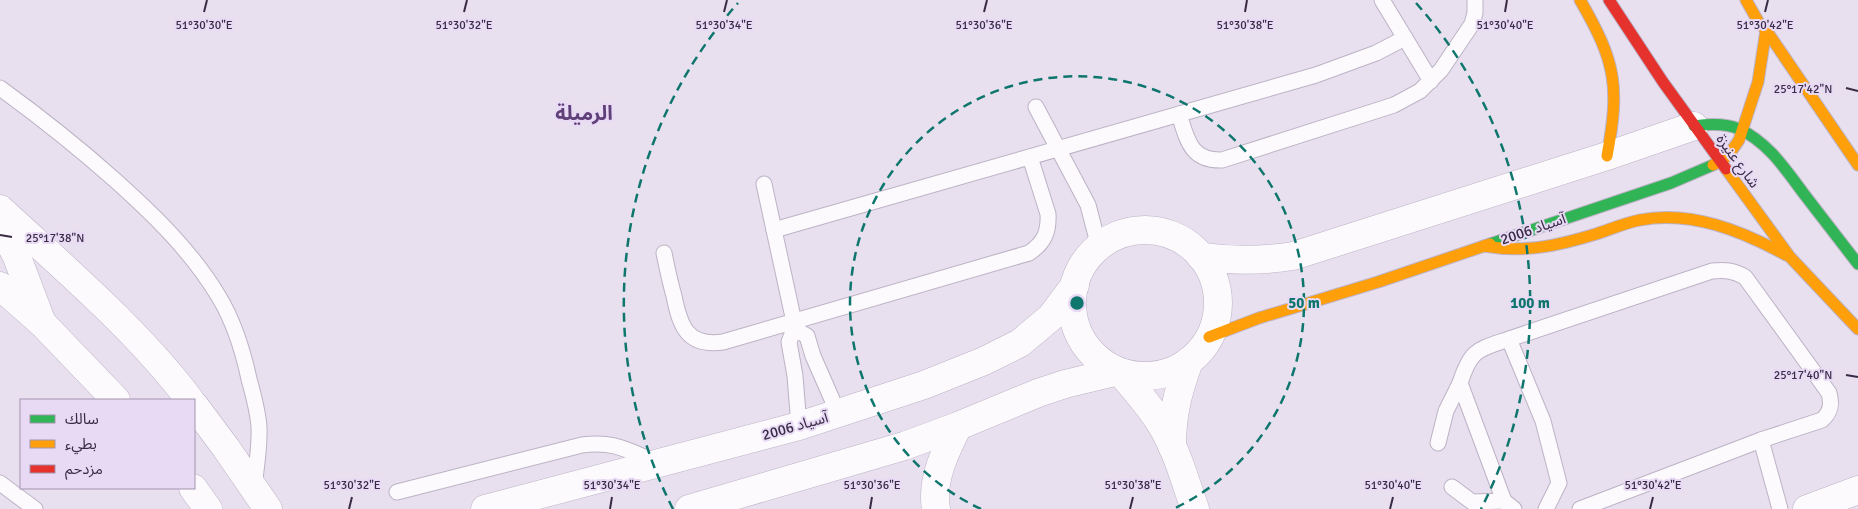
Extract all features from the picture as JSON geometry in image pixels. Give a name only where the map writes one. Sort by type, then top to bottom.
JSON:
[{"type":"main road","points":[[1580,0],[1605,46],[1615,81],[1614,117],[1607,156]]},
{"type":"main road","name":"شارع عنيزة","points":[[1609,0],[1630,35],[1694,126],[1790,257],[1858,329]]},
{"type":"main road","points":[[1746,0],[1759,23],[1766,30],[1858,165]]},
{"type":"main road","name":"آسياد 2006","points":[[1209,337],[1259,318],[1378,282],[1671,183],[1720,162],[1734,148],[1742,130],[1758,82],[1766,30]]},
{"type":"main road","points":[[1694,126],[1710,124],[1727,125],[1742,130],[1762,144],[1779,162],[1858,264]]},
{"type":"main road","points":[[1484,246],[1514,251],[1545,248],[1634,222],[1668,218],[1685,219],[1723,228],[1769,245],[1790,257]]},
{"type":"street","points":[[1201,257],[1247,261],[1293,256],[1607,156],[1694,126]]},
{"type":"street","points":[[0,209],[92,293],[140,342],[189,399]]},
{"type":"street","points":[[0,223],[21,265],[43,324]]},
{"type":"street","points":[[696,508],[904,446],[1038,393],[1084,379],[1119,373],[1146,377],[1153,376],[1169,372],[1189,361],[1209,337],[1216,322],[1219,304],[1217,287],[1211,271],[1190,245],[1160,231],[1144,230],[1112,237],[1088,258],[1080,271],[1075,285],[1076,319],[1081,335],[1090,350],[1101,362],[1119,373],[1163,426],[1194,509]]},
{"type":"street","name":"آسياد 2006","points":[[484,509],[798,426],[924,385],[1003,353],[1036,331],[1064,302],[1075,285]]},
{"type":"street","points":[[0,286],[43,324],[115,399]]},
{"type":"street","points":[[1172,446],[1172,424],[1175,403],[1189,361]]},
{"type":"street","points":[[195,406],[266,503]]},
{"type":"street","points":[[936,509],[937,476],[946,450],[958,426]]},
{"type":"street","points":[[194,489],[208,509]]},
{"type":"street","points":[[1807,509],[1858,490]]},
{"type":"street","points":[[1845,509],[1858,505]]},
{"type":"lane","points":[[1382,0],[1431,81]]},
{"type":"lane","points":[[1179,114],[1187,140],[1197,154],[1204,158],[1222,160],[1394,105],[1408,99],[1431,81],[1472,24],[1475,13],[1475,0]]},
{"type":"lane","points":[[774,230],[1346,65],[1376,53],[1405,38]]},
{"type":"lane","points":[[0,88],[80,150],[130,194],[184,247],[203,272],[220,299],[234,327],[244,357],[252,387],[259,427],[266,503]]},
{"type":"lane","points":[[1036,108],[1088,205],[1094,221],[1099,247]]},
{"type":"lane","points":[[664,253],[680,322],[691,336],[701,342],[712,344],[795,327],[1021,256],[1037,248],[1047,233],[1048,214],[1030,157]]},
{"type":"lane","points":[[764,184],[795,327],[807,336],[813,356],[838,413]]},
{"type":"lane","points":[[1438,443],[1446,411],[1460,383],[1467,363],[1474,354],[1485,347],[1712,271],[1725,270],[1736,272],[1745,277],[1829,393],[1832,401],[1831,409],[1827,416],[1822,420],[1761,440],[1580,509]]},
{"type":"lane","points":[[795,327],[789,342],[795,376],[798,426]]},
{"type":"lane","points":[[1509,339],[1543,421],[1559,483],[1546,509]]},
{"type":"lane","points":[[1452,487],[1472,502],[1509,505],[1460,383]]},
{"type":"lane","points":[[1761,440],[1780,509]]},
{"type":"lane","points":[[397,492],[595,444],[620,446],[660,464]]},
{"type":"lane","points":[[0,483],[35,509]]},
{"type":"traffic: fast","points":[[1694,126],[1711,124],[1728,126],[1739,129],[1759,141],[1783,166],[1858,264]]},
{"type":"traffic: fast","points":[[1490,244],[1671,183],[1713,165]]},
{"type":"traffic: slow","points":[[1580,0],[1601,41],[1612,75],[1614,92],[1613,111],[1607,156]]},
{"type":"traffic: slow","points":[[1746,0],[1759,23],[1766,30],[1858,165]]},
{"type":"traffic: slow","points":[[1713,165],[1728,156],[1739,140],[1758,82],[1766,30]]},
{"type":"traffic: slow","points":[[1726,169],[1790,257],[1858,329]]},
{"type":"traffic: slow","points":[[1484,246],[1513,249],[1541,247],[1582,238],[1640,220],[1678,218],[1697,220],[1734,231],[1786,255]]},
{"type":"traffic: slow","points":[[1209,337],[1259,318],[1378,282],[1490,244]]},
{"type":"traffic: jam","points":[[1609,0],[1663,82],[1726,169]]},
{"type":"district","name":"الرميلة","points":[[584,113]]}]
